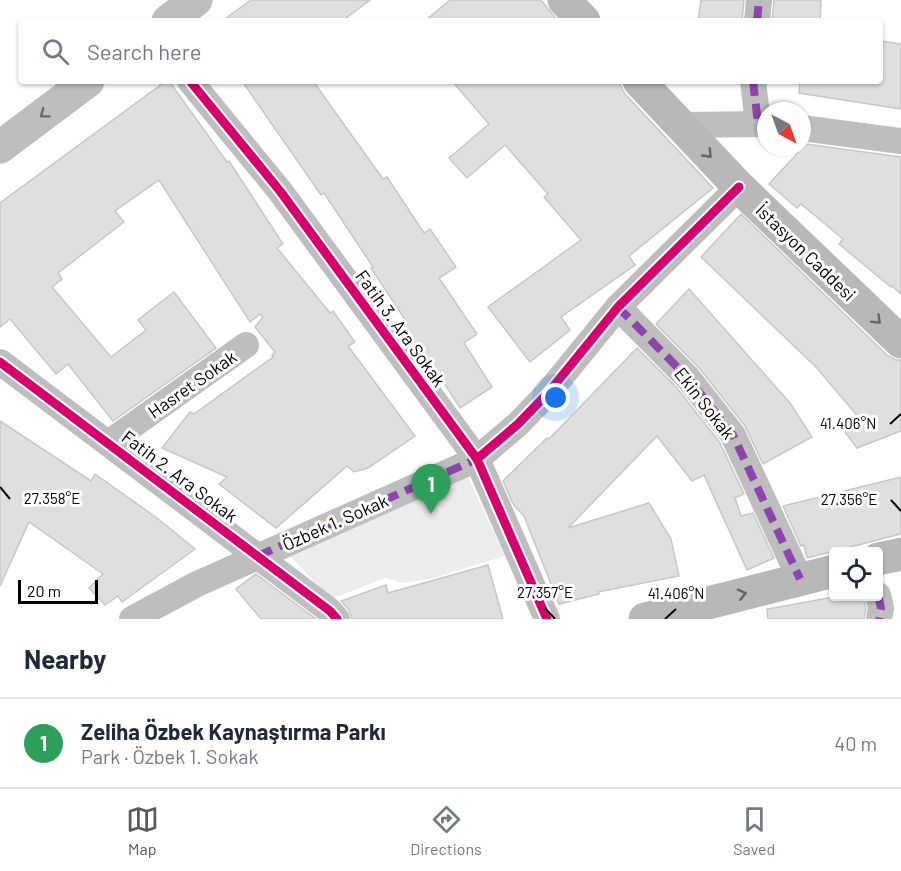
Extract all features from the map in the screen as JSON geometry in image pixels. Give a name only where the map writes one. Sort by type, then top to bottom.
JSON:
[{"type":"main road","points":[[172,18],[196,0]]},
{"type":"main road","points":[[564,0],[581,18]]},
{"type":"main road","points":[[0,147],[84,84]]},
{"type":"main road","name":"İstasyon Caddesi","points":[[642,84],[739,187],[901,342]]},
{"type":"main road","points":[[883,558],[901,554]]},
{"type":"main road","points":[[645,619],[829,572]]},
{"type":"street","points":[[757,18],[759,0]]},
{"type":"street","name":"Fatih 3. Ara Sokak","points":[[192,84],[280,191],[477,459],[547,619]]},
{"type":"street","points":[[754,84],[758,102]]},
{"type":"street","points":[[680,125],[757,123]]},
{"type":"street","points":[[811,129],[901,141]]},
{"type":"street","name":"Özbek 1. Sokak","points":[[132,619],[196,584],[477,459],[518,424],[548,393],[618,307],[739,187]]},
{"type":"street","name":"Ekin Sokak","points":[[618,307],[688,378],[733,435],[800,579]]},
{"type":"street","name":"Hasret Sokak","points":[[108,443],[246,345]]},
{"type":"street","name":"Fatih 2. Ara Sokak","points":[[0,362],[258,556],[330,611],[337,619]]},
{"type":"street","points":[[879,619],[880,601]]},
{"type":"shaded area","points":[[466,473],[505,556],[433,578],[404,583],[385,578],[331,599],[288,554]]},
{"type":"building","points":[[251,0],[370,0],[346,18],[226,18]]},
{"type":"building","points":[[450,0],[541,0],[556,18],[429,18]]},
{"type":"building","points":[[701,0],[744,0],[742,18],[698,18]]},
{"type":"building","points":[[774,0],[821,0],[820,18],[772,18]]},
{"type":"building","points":[[883,41],[901,44],[901,109],[799,93],[800,84],[883,84]]},
{"type":"building","points":[[162,84],[171,84],[227,162],[229,161],[283,244],[277,248],[330,313],[333,311],[355,342],[348,346],[415,436],[368,468],[354,472],[347,466],[276,528],[219,484],[227,477],[162,448],[190,412],[194,414],[273,357],[275,352],[255,327],[263,317],[260,314],[250,322],[159,180],[115,211],[124,222],[58,273],[62,279],[52,287],[111,357],[146,330],[138,320],[174,292],[216,348],[113,421],[68,364],[56,374],[10,319],[0,327],[0,203]]},
{"type":"building","points":[[244,84],[315,84],[383,179],[387,177],[424,233],[430,229],[456,267],[439,278],[477,334],[464,343],[492,387],[460,408],[432,364],[402,324],[406,321],[371,268],[373,267],[324,193],[321,195]]},
{"type":"building","points":[[455,84],[620,84],[625,94],[713,188],[629,256],[635,265],[561,317],[570,330],[530,362],[488,307],[581,240],[544,197],[548,194],[505,145],[467,178],[449,158],[489,124]]},
{"type":"building","points":[[811,145],[901,157],[901,294],[839,244],[843,239],[801,204],[797,208],[769,184],[795,156],[811,156]]},
{"type":"building","points":[[741,214],[888,356],[901,360],[901,431],[857,448],[845,432],[860,419],[816,367],[701,257]]},
{"type":"building","points":[[689,289],[790,403],[812,437],[763,464],[745,426],[700,369],[656,324]]},
{"type":"building","points":[[637,348],[677,388],[720,443],[744,494],[735,498],[741,516],[753,513],[774,558],[747,570],[704,475],[692,481],[657,436],[568,528],[649,503],[671,539],[679,576],[598,592],[599,594],[559,604],[524,516],[513,504],[503,481],[547,438],[549,439]]},
{"type":"building","points":[[0,421],[91,481],[95,474],[157,518],[195,549],[122,602],[118,596],[105,605],[89,588],[103,574],[29,522],[0,586]]},
{"type":"building","points":[[901,477],[901,534],[850,547],[829,547],[829,552],[807,558],[804,545],[801,546],[783,506]]},
{"type":"building","points":[[488,565],[503,619],[352,619],[349,610],[341,601],[386,585],[388,593]]},
{"type":"building","points":[[256,574],[316,619],[261,619],[236,589]]},
{"type":"building","points":[[829,598],[829,601],[864,601],[866,608],[864,619],[768,619],[767,609]]},
{"type":"marked path","points":[[757,18],[759,0]]},
{"type":"marked path","points":[[753,84],[757,115]]},
{"type":"marked path","points":[[618,307],[688,378],[733,435],[800,579]]},
{"type":"marked path","points":[[258,556],[477,459]]},
{"type":"marked path","points":[[879,601],[879,619]]},
{"type":"cycle path","points":[[192,84],[280,191],[477,459],[547,619]]},
{"type":"cycle path","points":[[477,459],[518,424],[548,393],[618,307],[739,187]]},
{"type":"cycle path","points":[[0,362],[330,611],[337,619]]},
{"type":"place","name":"Zeliha Özbek Kaynaştırma Parkı","points":[[431,514]]}]
